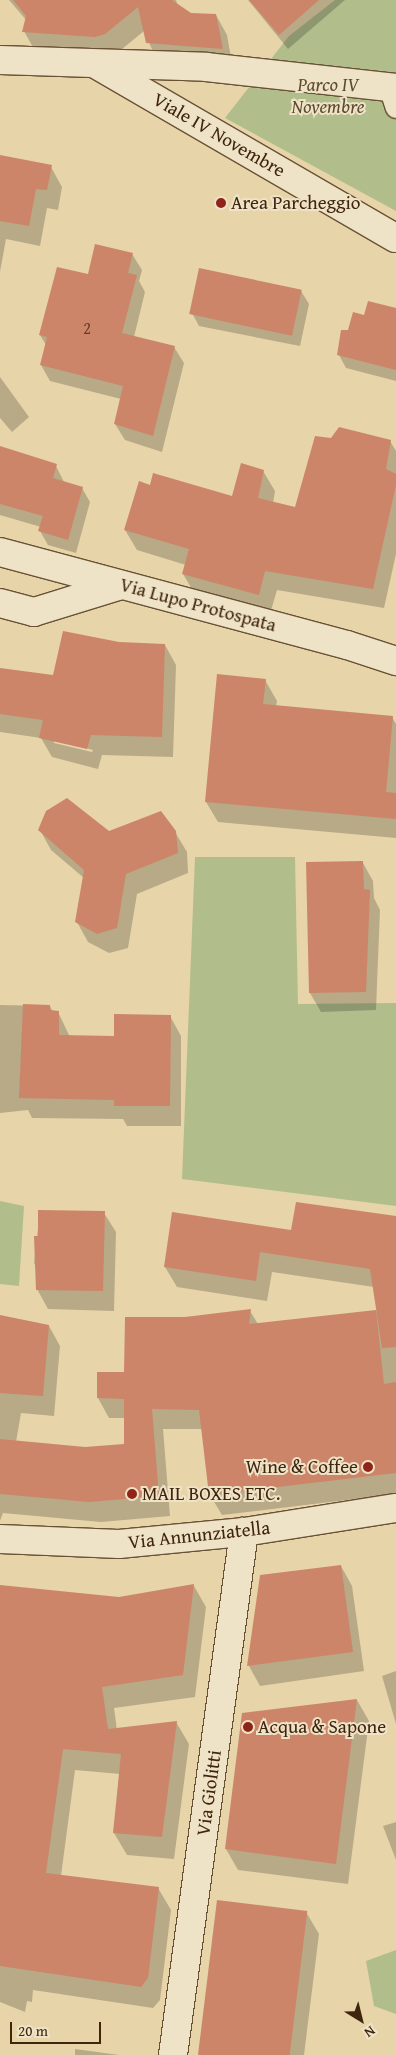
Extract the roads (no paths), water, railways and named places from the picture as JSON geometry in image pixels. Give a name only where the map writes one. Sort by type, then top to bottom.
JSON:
[{"type":"street","name":"Viale IV Novembre","points":[[0,60],[206,67],[394,95]]},
{"type":"street","name":"Viale IV Novembre","points":[[94,64],[396,238]]},
{"type":"street","name":"Via Lupo Protospata","points":[[0,552],[396,662]]},
{"type":"street","points":[[0,603],[34,612],[121,585]]},
{"type":"street","name":"Via Annunziatella","points":[[0,1539],[119,1544],[244,1532],[396,1508]]},
{"type":"street","name":"Via Giolitti","points":[[173,2055],[244,1532]]},
{"type":"place","name":"Area Parcheggio","points":[[221,203]]},
{"type":"place","name":"Wine & Coffee","points":[[368,1467]]},
{"type":"place","name":"MAIL BOXES ETC.","points":[[132,1494]]},
{"type":"place","name":"Acqua & Sapone","points":[[248,1727]]},
{"type":"park label","name":"Parco IV Novembre","points":[[328,96]]}]
